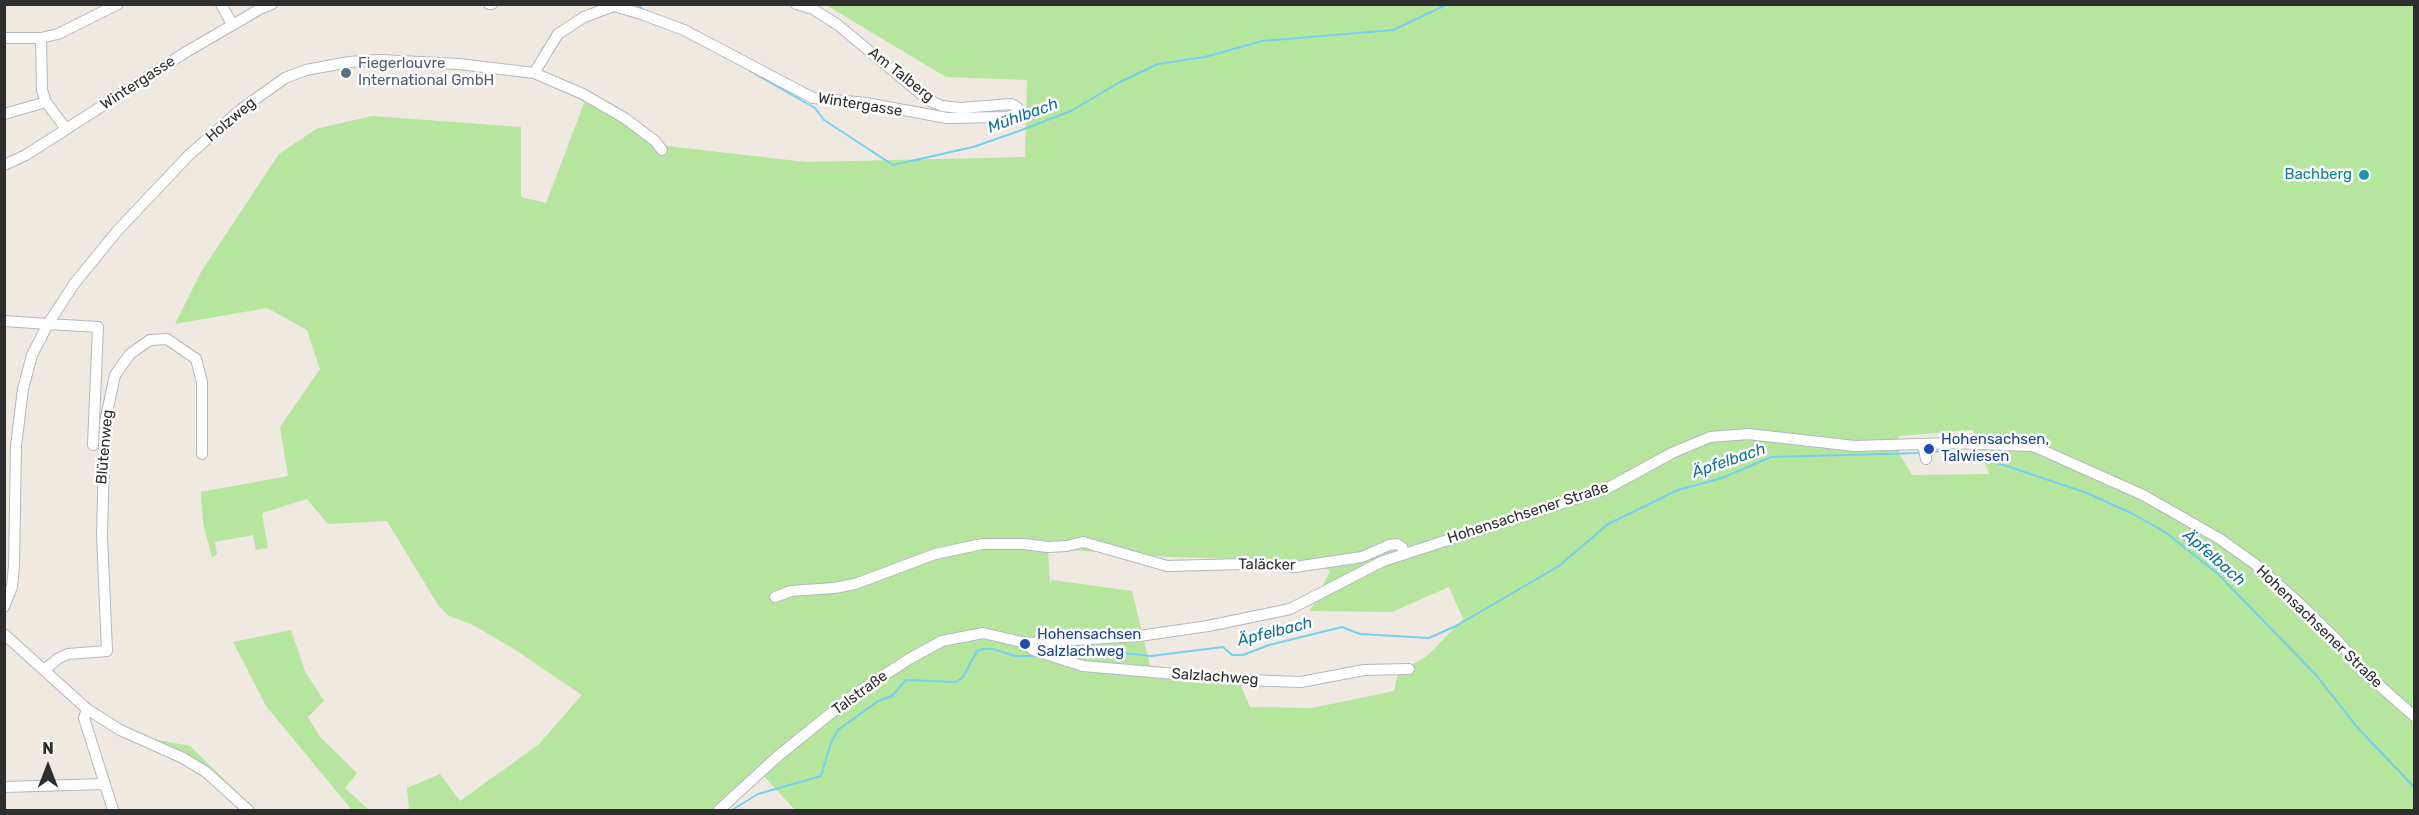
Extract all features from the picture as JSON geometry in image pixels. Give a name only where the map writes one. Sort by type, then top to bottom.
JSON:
[{"type":"street","points":[[4,38],[41,38],[82,23],[118,4]]},
{"type":"street","points":[[220,4],[232,24]]},
{"type":"street","name":"Wintergasse","points":[[4,165],[26,155],[232,24],[272,4]]},
{"type":"street","name":"Am Talberg","points":[[796,4],[813,9],[838,25],[928,100],[942,106],[960,108],[1001,103],[1017,107]]},
{"type":"street","points":[[534,73],[558,34],[584,17],[610,6]]},
{"type":"street","name":"Wintergasse","points":[[610,6],[684,30],[813,98],[866,103],[947,118],[1007,117],[1015,115],[1018,112],[1017,107]]},
{"type":"street","points":[[41,38],[41,86],[46,102],[66,129]]},
{"type":"street","name":"Holzweg","points":[[4,607],[12,586],[14,566],[16,446],[23,389],[32,355],[48,324],[74,284],[165,180],[240,110],[285,78],[306,70],[381,60],[459,64],[534,73],[583,94],[626,119],[656,141],[662,150]]},
{"type":"street","points":[[4,114],[46,102]]},
{"type":"street","points":[[4,321],[98,327],[93,445]]},
{"type":"street","name":"Blütenweg","points":[[44,670],[68,654],[107,651],[102,535],[105,422],[115,375],[130,354],[150,340],[167,339],[196,359],[202,382],[202,454]]},
{"type":"street","name":"Hohensachsener Straße","points":[[1404,554],[1606,489],[1672,453],[1710,437],[1748,434],[1855,446],[1989,443],[2033,446],[2143,495],[2220,539],[2255,564],[2337,640],[2363,671],[2415,716]]},
{"type":"street","points":[[1923,444],[1926,459]]},
{"type":"street","name":"Taläcker","points":[[775,597],[791,591],[855,584],[934,554],[982,544],[1025,544],[1048,547],[1083,542],[1167,566],[1245,564],[1295,567],[1362,556],[1397,543],[1402,547],[1404,554]]},
{"type":"street","points":[[1026,643],[1139,636],[1208,626],[1290,609],[1383,561],[1404,554]]},
{"type":"street","name":"Talstraße","points":[[719,810],[778,756],[852,696],[909,659],[942,641],[983,633],[1026,643]]},
{"type":"street","points":[[4,634],[87,709],[120,730],[183,758],[206,772],[248,810]]},
{"type":"street","name":"Salzlachweg","points":[[1026,643],[1033,650],[1083,666],[1244,680],[1301,682],[1364,670],[1409,669]]},
{"type":"street","points":[[87,709],[84,718],[112,810]]},
{"type":"street","points":[[4,787],[104,784]]},
{"type":"green space","points":[[826,5],[2414,5],[2414,810],[795,810],[759,771],[715,810],[409,810],[407,788],[440,774],[460,801],[538,745],[582,695],[514,649],[471,624],[449,616],[438,605],[387,521],[328,524],[307,499],[262,513],[268,548],[256,550],[253,535],[215,542],[217,554],[212,558],[203,522],[201,492],[288,476],[280,427],[320,369],[307,330],[267,308],[175,324],[201,272],[279,154],[316,129],[372,116],[521,127],[521,197],[546,203],[586,98],[659,145],[806,162],[1025,157],[1027,80],[946,77]],"holes":[[[1973,430],[1989,474],[1912,475],[1899,453],[1899,436]],[[1070,550],[1169,557],[1304,561],[1314,559],[1312,561],[1330,571],[1310,611],[1392,612],[1449,587],[1463,619],[1428,655],[1398,673],[1394,691],[1312,708],[1250,707],[1241,686],[1152,674],[1132,591],[1052,580],[1050,583],[1048,552]]]},
{"type":"green space","points":[[291,630],[305,671],[324,701],[308,717],[320,737],[357,773],[345,788],[369,810],[352,810],[266,706],[233,642]]},
{"type":"green space","points":[[158,740],[190,746],[256,810],[252,810],[159,743]]},
{"type":"waterway","name":"Mühlbach","points":[[636,4],[644,10]]},
{"type":"waterway","name":"Mühlbach","points":[[750,71],[815,108],[824,120],[893,165],[973,147],[1019,131],[1071,111],[1120,82],[1158,64],[1205,57],[1262,41],[1393,30],[1448,4]]},
{"type":"waterway","name":"Äpfelbach","points":[[1929,452],[1944,451],[2004,465],[2087,493],[2165,532],[2218,574],[2316,675],[2357,727],[2414,787]]},
{"type":"waterway","name":"Äpfelbach","points":[[1060,654],[1106,651],[1151,656],[1223,647],[1232,655],[1243,655],[1269,645],[1342,627],[1360,634],[1429,638],[1456,626],[1559,566],[1608,524],[1678,490],[1722,478],[1771,457],[1920,453]]},
{"type":"waterway","name":"Äpfelbach","points":[[732,810],[758,794],[821,776],[831,743],[838,730],[878,701],[892,696],[906,680],[956,682],[963,677],[977,651],[983,649],[993,649],[1015,656],[1037,656]]},
{"type":"place","name":"Fiegerlouvre International GmbH","points":[[346,73]]},
{"type":"place","name":"Bachberg","points":[[2364,175]]},
{"type":"place","name":"Hohensachsen, Talwiesen","points":[[1929,449]]},
{"type":"place","name":"Hohensachsen Salzlachweg","points":[[1025,644]]}]
